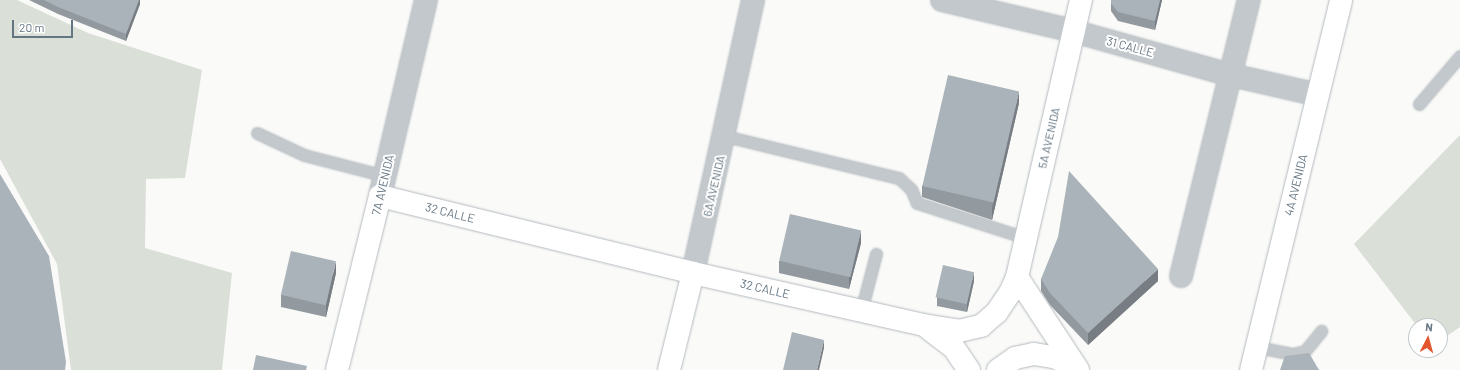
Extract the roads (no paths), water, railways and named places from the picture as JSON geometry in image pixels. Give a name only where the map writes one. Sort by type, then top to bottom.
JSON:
[{"type":"main road","name":"5A AVENIDA","points":[[1017,277],[1081,0]]},
{"type":"main road","name":"4A AVENIDA","points":[[1251,370],[1341,0]]},
{"type":"main road","name":"32 CALLE","points":[[383,186],[694,273],[923,325],[960,331],[981,326],[997,312],[1010,292],[1017,277]]},
{"type":"main road","name":"7A AVENIDA","points":[[338,370],[383,186]]},
{"type":"main road","name":"6A AVENIDA","points":[[670,370],[694,273]]},
{"type":"main road","points":[[1017,277],[1077,369]]},
{"type":"main road","points":[[923,325],[954,348],[969,370]]},
{"type":"main road","points":[[998,370],[1015,358],[1034,354],[1054,357],[1077,369]]},
{"type":"street","name":"7A AVENIDA","points":[[383,186],[426,0]]},
{"type":"street","name":"6A AVENIDA","points":[[694,273],[725,136],[753,0]]},
{"type":"street","name":"31 CALLE","points":[[942,0],[1073,32],[1231,75],[1318,94]]},
{"type":"street","points":[[1181,276],[1249,0]]},
{"type":"lane","points":[[1419,104],[1460,56]]},
{"type":"lane","points":[[257,133],[304,155],[383,186]]},
{"type":"lane","points":[[725,136],[899,178],[911,189],[917,203],[1026,238]]},
{"type":"lane","points":[[861,311],[876,254]]},
{"type":"lane","points":[[1257,347],[1292,354],[1305,351],[1321,330]]}]
